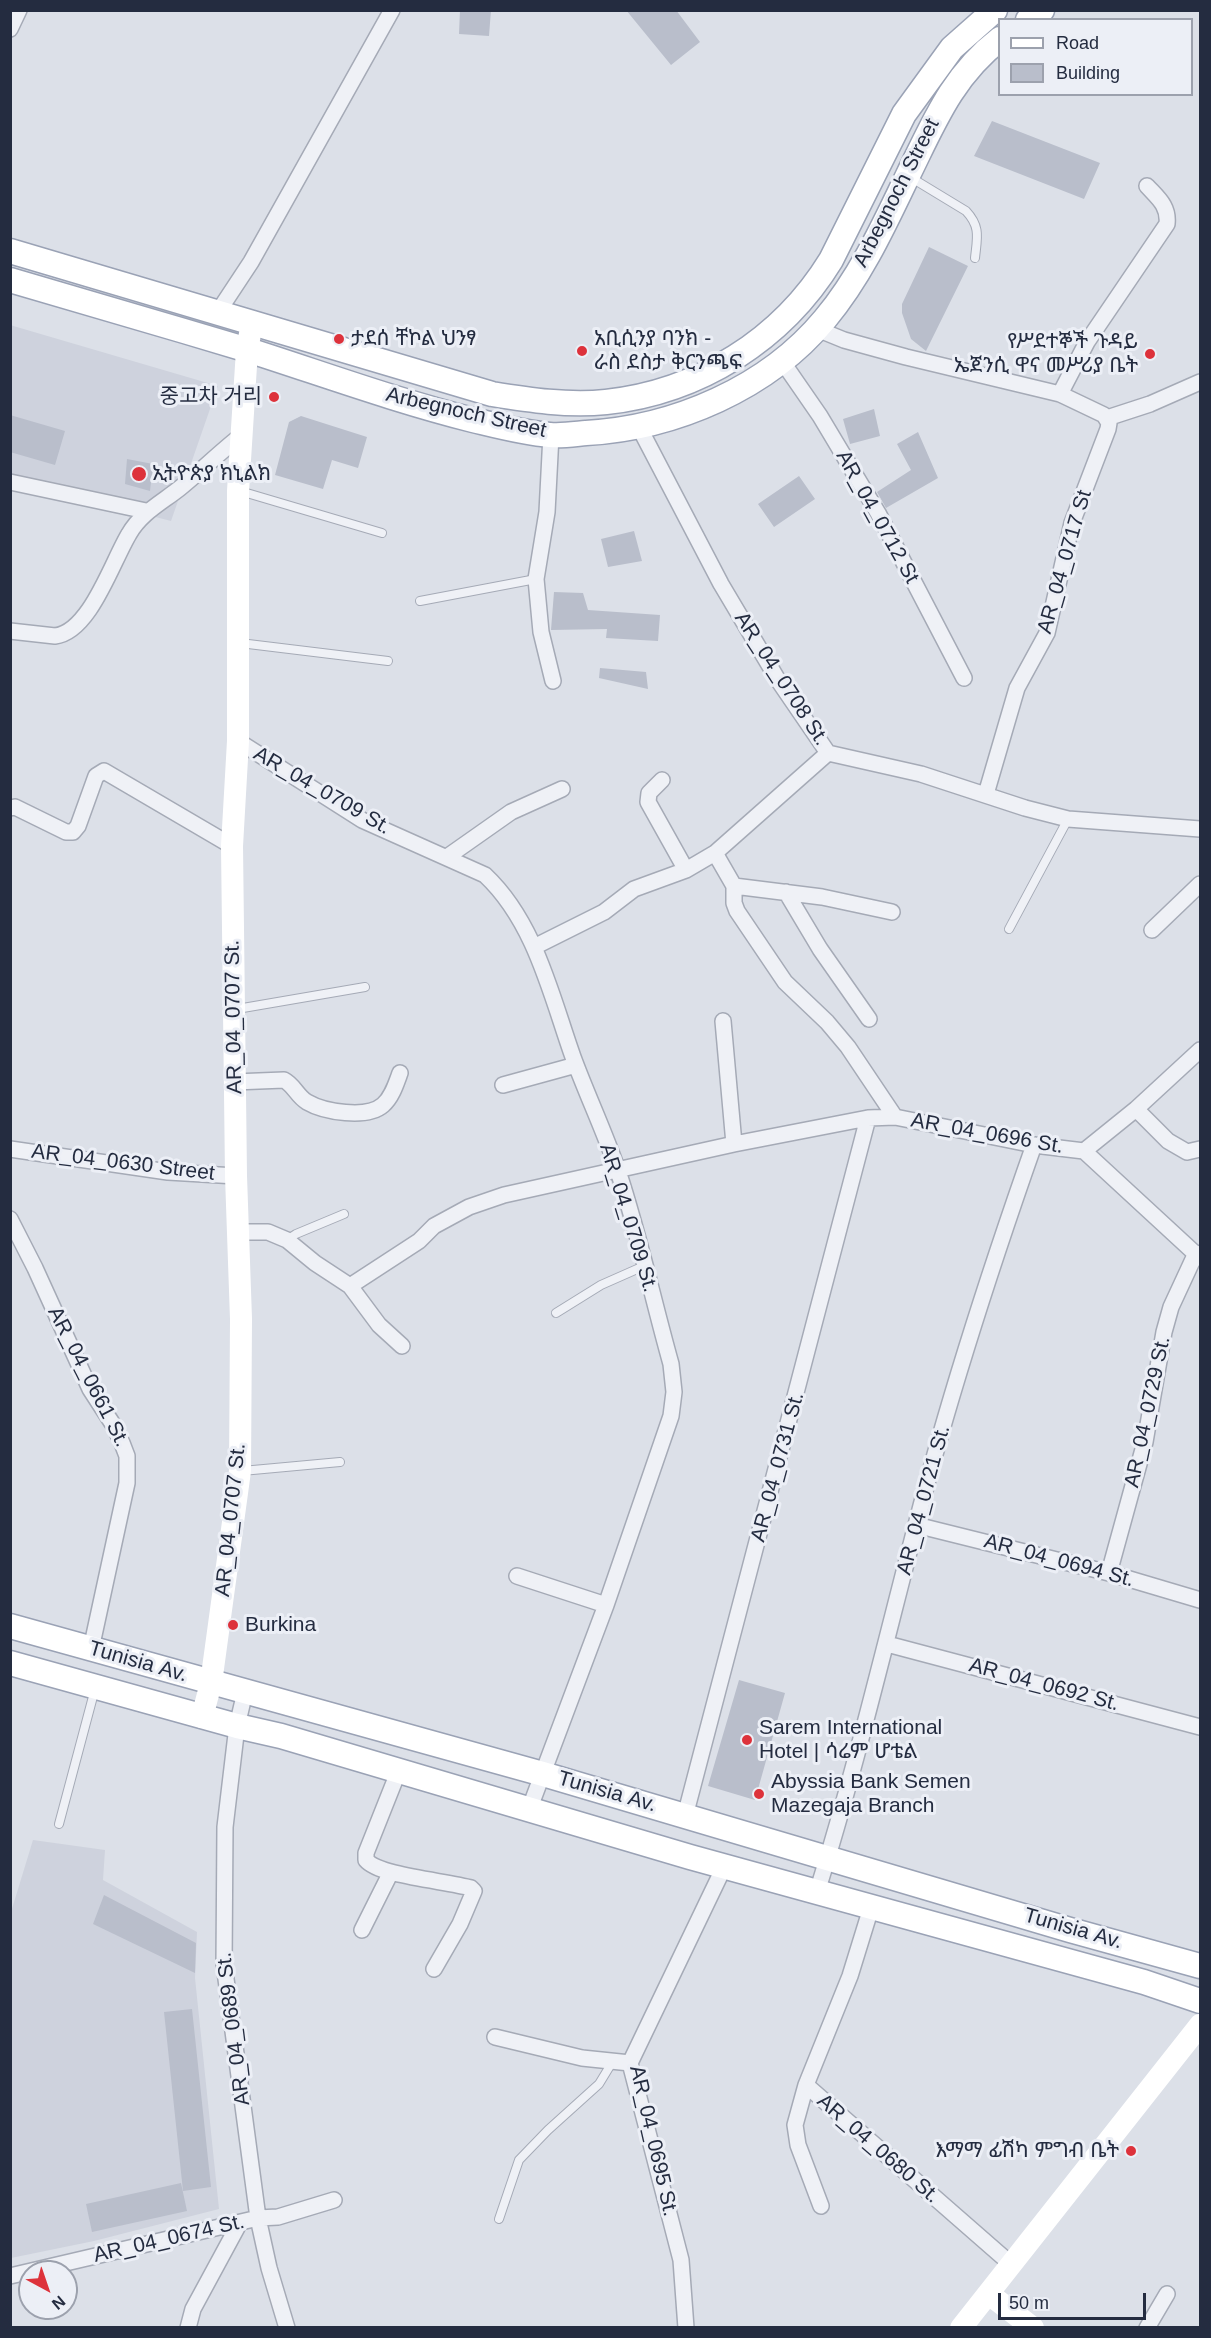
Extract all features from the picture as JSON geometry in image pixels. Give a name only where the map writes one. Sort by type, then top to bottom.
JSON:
[{"type":"main road","name":"Arbegnoch Street","points":[[10,251],[492,394],[556,403],[605,402],[637,397],[692,381],[741,354],[792,313],[807,295],[836,251],[904,114],[952,48],[988,13]]},
{"type":"main road","name":"Arbegnoch Street","points":[[10,280],[247,350],[447,413],[510,429],[551,435],[639,427],[715,401],[747,385],[782,361],[817,329],[851,282],[880,231],[946,98],[974,62],[998,40]]},
{"type":"main road","name":"Tunisia Av.","points":[[10,1626],[543,1774],[1070,1930],[1200,1965]]},
{"type":"main road","name":"Tunisia Av.","points":[[10,1663],[202,1717],[281,1736],[871,1908],[1144,1982],[1200,2001]]},
{"type":"street","points":[[10,29],[19,10]]},
{"type":"street","points":[[218,312],[251,262],[392,10]]},
{"type":"street","points":[[1060,394],[1087,342],[1167,224],[1164,204],[1147,186]]},
{"type":"street","name":"AR_04_0707 St.","points":[[202,1717],[210,1683],[240,1471],[241,1319],[234,1082],[232,846],[238,741],[238,491],[247,350],[252,323]]},
{"type":"street","points":[[817,329],[844,340],[906,357],[1060,394],[1104,415],[1108,424],[1200,382]]},
{"type":"street","name":"AR_04_0712 St","points":[[782,361],[820,416],[878,513],[964,678]]},
{"type":"street","name":"AR_04_0717 St","points":[[986,794],[1017,688],[1047,633],[1072,523],[1108,424]]},
{"type":"street","name":"AR_04_0708 St.","points":[[639,427],[721,584],[778,680],[828,753],[921,774],[1025,808],[1068,819],[1200,829]]},
{"type":"street","points":[[10,631],[55,636],[62,635],[79,624],[130,531],[146,512],[179,489],[243,434]]},
{"type":"street","points":[[551,435],[547,512],[536,579],[541,632],[553,681]]},
{"type":"street","points":[[10,482],[146,512]]},
{"type":"street","name":"AR_04_0709 St.","points":[[238,741],[363,820],[485,875],[499,888],[512,906],[534,947],[576,1065],[618,1170],[671,1364],[674,1392],[671,1416],[606,1605],[529,1810]]},
{"type":"street","points":[[534,947],[604,912],[634,889],[686,870],[715,853],[828,753]]},
{"type":"street","points":[[10,808],[15,807],[66,832],[73,832],[78,826],[96,776],[104,771],[232,846]]},
{"type":"street","points":[[662,780],[649,793],[648,802],[686,870]]},
{"type":"street","points":[[447,857],[511,812],[562,789]]},
{"type":"street","points":[[715,853],[734,886],[734,903],[737,911],[775,969],[848,1047],[895,1117]]},
{"type":"street","points":[[1152,930],[1200,884]]},
{"type":"street","points":[[734,886],[850,902],[892,912]]},
{"type":"street","points":[[786,892],[820,949],[869,1019]]},
{"type":"street","points":[[723,1021],[734,1144]]},
{"type":"street","points":[[1084,1150],[1136,1109],[1200,1050]]},
{"type":"street","points":[[503,1085],[576,1065]]},
{"type":"street","points":[[234,1082],[284,1080],[291,1083],[296,1094],[321,1109],[370,1112],[386,1102],[400,1072]]},
{"type":"street","points":[[1136,1109],[1168,1141],[1187,1152],[1200,1149]]},
{"type":"street","name":"AR_04_0696 St.","points":[[350,1286],[419,1241],[434,1226],[469,1207],[504,1195],[734,1144],[868,1118],[895,1117],[1034,1145],[1084,1150],[1198,1256]]},
{"type":"street","name":"AR_04_0731 St.","points":[[685,1816],[868,1118]]},
{"type":"street","name":"AR_04_0721 St.","points":[[817,1892],[887,1644],[916,1525],[962,1359],[1034,1145]]},
{"type":"street","name":"AR_04_0630 Street","points":[[10,1149],[168,1172],[236,1176]]},
{"type":"street","name":"AR_04_0661 St.","points":[[10,1219],[36,1268],[90,1389],[114,1426],[127,1456],[127,1483],[91,1649]]},
{"type":"street","points":[[238,1232],[268,1232],[287,1240],[315,1263],[350,1286],[379,1325],[402,1346]]},
{"type":"street","name":"AR_04_0729 St.","points":[[1109,1573],[1145,1442],[1164,1332],[1171,1307],[1198,1256]]},
{"type":"street","name":"AR_04_0694 St.","points":[[916,1525],[1109,1573],[1200,1600]]},
{"type":"street","points":[[517,1576],[606,1605]]},
{"type":"street","name":"AR_04_0692 St.","points":[[887,1644],[1200,1727]]},
{"type":"street","name":"AR_04_0689 St.","points":[[245,1692],[237,1726],[225,1827],[224,1964],[258,2218],[287,2328]]},
{"type":"street","points":[[399,1770],[366,1853],[366,1860],[370,1865],[391,1872],[455,1883],[471,1887],[474,1892],[460,1924],[434,1969]]},
{"type":"street","name":"AR_04_0695 St.","points":[[686,2328],[681,2260],[630,2062],[725,1865]]},
{"type":"street","points":[[362,1930],[391,1872]]},
{"type":"street","name":"AR_04_0680 St.","points":[[871,1908],[850,1976],[806,2085],[1012,2265]]},
{"type":"street","points":[[961,2328],[1200,2025]]},
{"type":"street","points":[[495,2037],[582,2058],[630,2062]]},
{"type":"street","points":[[806,2085],[795,2125],[798,2145],[821,2206]]},
{"type":"street","name":"AR_04_0674 St.","points":[[10,2276],[258,2218],[278,2217],[334,2200]]},
{"type":"street","points":[[188,2328],[193,2309],[239,2224]]},
{"type":"street","points":[[989,2294],[1033,2328]]},
{"type":"street","points":[[1148,2328],[1167,2294]]},
{"type":"lane","points":[[908,176],[966,211],[973,218],[977,228],[975,258]]},
{"type":"lane","points":[[238,491],[382,533]]},
{"type":"lane","points":[[420,601],[536,579]]},
{"type":"lane","points":[[237,643],[388,661]]},
{"type":"lane","points":[[1008,929],[1068,819]]},
{"type":"lane","points":[[233,1010],[365,987]]},
{"type":"lane","points":[[287,1240],[344,1214]]},
{"type":"lane","points":[[556,1313],[601,1285],[644,1266]]},
{"type":"lane","points":[[240,1471],[340,1462]]},
{"type":"lane","points":[[59,1824],[95,1687]]},
{"type":"lane","points":[[499,2219],[519,2160],[598,2084],[613,2061]]},
{"type":"shaded area","points":[[10,325],[218,386],[171,521],[11,480]]},
{"type":"shaded area","points":[[33,1840],[105,1850],[103,1880],[197,1932],[195,1978],[219,2209],[94,2241],[11,2258],[11,1912]]},
{"type":"building","points":[[460,10],[491,10],[489,36],[459,34]]},
{"type":"building","points":[[626,10],[676,10],[700,42],[671,65]]},
{"type":"building","points":[[992,121],[1100,163],[1084,199],[974,156]]},
{"type":"building","points":[[929,247],[968,266],[926,351],[911,339],[902,313],[902,304]]},
{"type":"building","points":[[874,409],[880,436],[850,444],[843,419]]},
{"type":"building","points":[[10,415],[65,431],[55,465],[10,452]]},
{"type":"building","points":[[301,416],[367,437],[358,468],[332,460],[323,489],[275,475],[289,422]]},
{"type":"building","points":[[918,432],[938,478],[886,508],[877,492],[911,470],[897,444]]},
{"type":"building","name":"ኢትዮጵያ ክኒልክ","points":[[127,459],[153,464],[150,491],[125,484]]},
{"type":"building","points":[[799,476],[815,499],[774,527],[758,504]]},
{"type":"building","points":[[634,531],[642,561],[608,567],[601,539]]},
{"type":"building","points":[[554,592],[583,593],[588,610],[660,615],[658,641],[606,638],[607,629],[551,630]]},
{"type":"building","points":[[600,668],[646,672],[648,689],[599,678]]},
{"type":"building","name":"Sarem International Hotel | ሳሬም ሆቴል","points":[[739,1680],[785,1693],[755,1800],[708,1786]]},
{"type":"building","points":[[104,1895],[196,1943],[195,1973],[93,1924]]},
{"type":"building","points":[[192,2009],[211,2187],[183,2191],[164,2012]]},
{"type":"building","points":[[181,2183],[187,2211],[92,2232],[86,2204]]},
{"type":"place","name":"ታደሰ ቸኮል ህንፃ","points":[[339,339]]},
{"type":"place","name":"አቢሲንያ ባንክ - ራስ ደስታ ቅርንጫፍ","points":[[582,351]]},
{"type":"place","name":"የሥደተኞች ጉዳይ ኤጀንሲ ዋና መሥሪያ ቤት","points":[[1150,354]]},
{"type":"place","name":"중고차 거리","points":[[274,397]]},
{"type":"place","name":"ኢትዮጵያ ክኒልክ","points":[[139,474]]},
{"type":"place","name":"Burkina","points":[[233,1625]]},
{"type":"place","name":"Sarem International Hotel | ሳሬም ሆቴል","points":[[747,1740]]},
{"type":"place","name":"Abyssia Bank Semen Mazegaja Branch","points":[[759,1794]]},
{"type":"place","name":"እማማ ፊሽካ ምግብ ቤት","points":[[1131,2151]]}]
